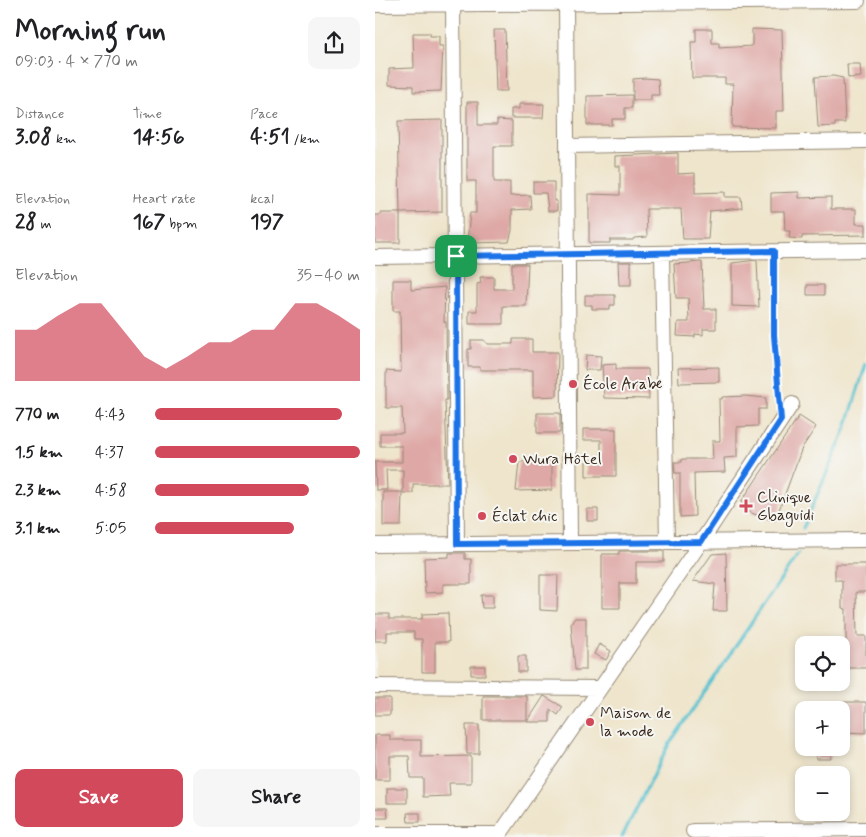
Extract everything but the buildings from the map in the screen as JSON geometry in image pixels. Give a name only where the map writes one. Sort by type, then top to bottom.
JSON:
[{"type":"street","points":[[375,5],[857,1]]},
{"type":"street","points":[[566,2],[570,543]]},
{"type":"street","points":[[453,3],[457,544]]},
{"type":"street","points":[[567,146],[866,141]]},
{"type":"street","points":[[375,257],[866,250]]},
{"type":"street","points":[[662,253],[667,542]]},
{"type":"street","points":[[375,834],[499,836],[701,542],[786,403]]},
{"type":"street","points":[[375,546],[866,540]]},
{"type":"street","points":[[375,686],[601,688]]},
{"type":"street","points":[[693,831],[776,834],[866,829]]},
{"type":"path","points":[[774,251],[774,335],[786,403]]},
{"type":"waterway","points":[[803,528],[846,428],[866,364]]},
{"type":"waterway","points":[[622,837],[668,746],[798,554]]},
{"type":"place","name":"École Arabe","points":[[573,384]]},
{"type":"place","name":"Wura Hôtel","points":[[513,459]]},
{"type":"place","name":"Clinique Gbaguidi","points":[[746,506]]},
{"type":"place","name":"Éclat chic","points":[[482,516]]},
{"type":"place","name":"Maison de la mode","points":[[590,722]]},
{"type":"route","points":[[774,251],[774,335],[781,420],[701,542],[457,544],[456,256],[774,251]]}]
